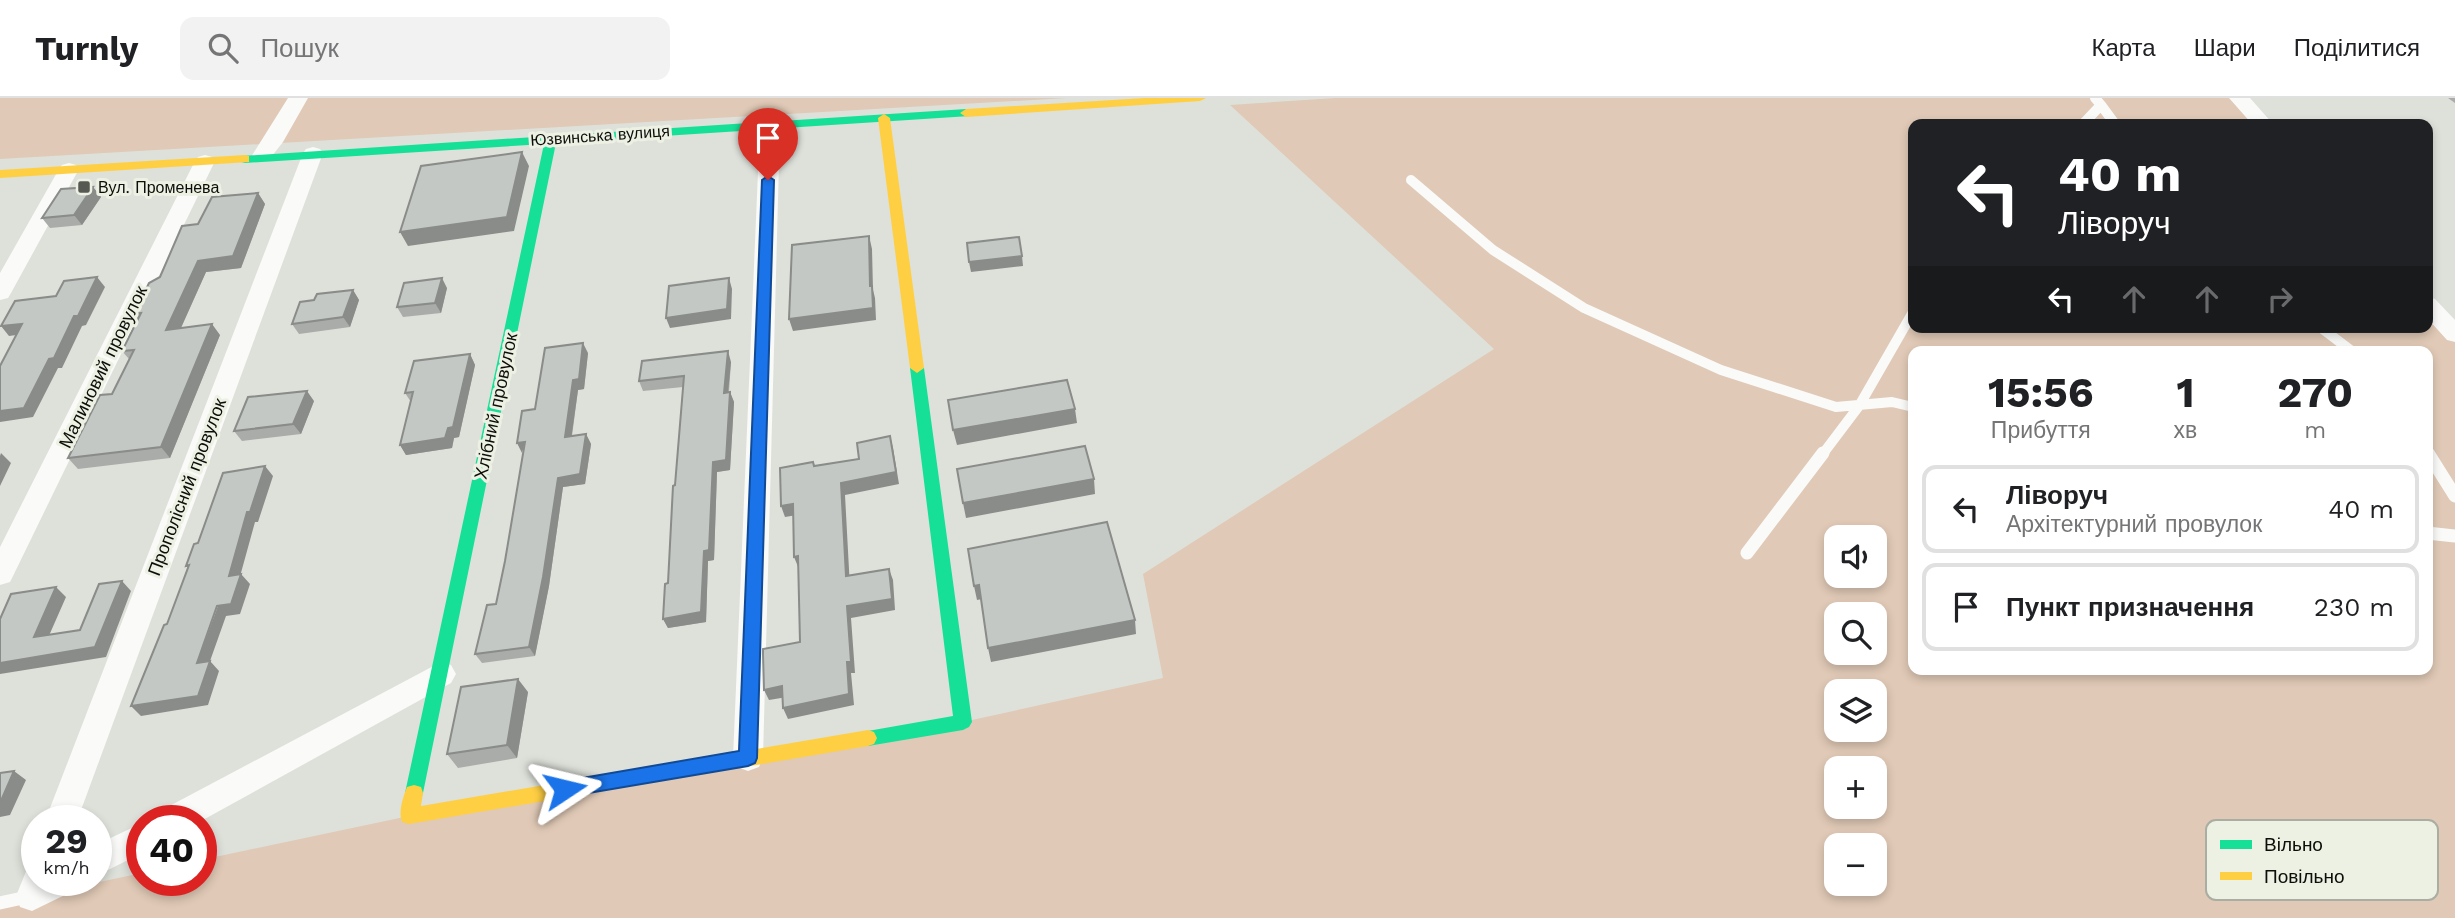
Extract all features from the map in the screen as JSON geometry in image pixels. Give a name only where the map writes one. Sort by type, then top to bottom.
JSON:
[{"type":"street","points":[[261,157],[273,142],[298,98]]},
{"type":"street","name":"Юзвинська вулиця","points":[[0,174],[1200,98]]},
{"type":"street","points":[[2239,98],[2258,119]]},
{"type":"street","points":[[770,125],[748,758],[963,722],[884,118]]},
{"type":"street","name":"Хлібний провулок","points":[[551,139],[441,674],[409,816],[748,758]]},
{"type":"street","name":"Прополісний провулок","points":[[67,805],[313,153]]},
{"type":"street","name":"Малиновий провулок","points":[[0,574],[205,161]]},
{"type":"street","points":[[0,293],[69,169]]},
{"type":"street","points":[[2433,310],[2455,334]]},
{"type":"street","points":[[200,805],[441,674]]},
{"type":"lane","points":[[2086,119],[2098,102],[2111,119]]},
{"type":"lane","points":[[1411,180],[1493,250],[1584,308],[1721,370],[1836,407],[1892,402],[1908,406]]},
{"type":"lane","points":[[1747,553],[1859,406],[1908,321]]},
{"type":"lane","points":[[2328,333],[2345,346]]},
{"type":"lane","points":[[2433,461],[2455,496]]},
{"type":"lane","points":[[2433,534],[2455,536]]},
{"type":"lane","points":[[0,903],[21,894]]},
{"type":"shaded area","points":[[0,98],[1067,98],[0,159]]},
{"type":"shaded area","points":[[1336,98],[2239,98],[2258,119],[1908,119],[1908,333],[2433,333],[2433,310],[2455,334],[2455,918],[0,918],[0,903],[33,896],[112,896],[112,879],[126,876],[126,896],[217,896],[217,857],[409,816],[963,722],[1163,678],[1143,574],[1494,349],[1230,105]]},
{"type":"building","points":[[522,152],[507,217],[400,232],[421,166]]},
{"type":"building","points":[[93,187],[74,215],[42,218],[61,189]]},
{"type":"building","points":[[258,193],[233,256],[198,261],[166,330],[212,324],[161,447],[68,458],[100,395],[112,394],[134,350],[122,351],[141,313],[134,314],[149,283],[160,277],[182,226],[198,224],[212,197]]},
{"type":"building","points":[[869,236],[873,308],[789,319],[792,245]]},
{"type":"building","points":[[1019,237],[1022,256],[969,262],[967,243]]},
{"type":"building","points":[[97,277],[78,316],[74,316],[54,358],[49,359],[24,408],[0,411],[0,366],[22,324],[1,326],[15,301],[56,296],[64,281]]},
{"type":"building","points":[[442,278],[435,303],[397,307],[404,283]]},
{"type":"building","points":[[729,278],[727,309],[666,318],[669,286]]},
{"type":"building","points":[[353,290],[343,317],[292,324],[300,302],[314,300],[317,294]]},
{"type":"building","points":[[583,343],[579,379],[573,380],[565,437],[586,434],[580,474],[558,478],[529,647],[475,654],[487,605],[496,604],[505,561],[525,442],[517,443],[522,411],[535,409],[545,348]]},
{"type":"building","points":[[728,351],[724,393],[730,392],[726,460],[713,462],[709,550],[704,551],[701,612],[663,619],[684,376],[639,381],[642,361]]},
{"type":"building","points":[[470,354],[453,427],[448,428],[445,438],[400,445],[413,392],[405,393],[414,361]]},
{"type":"building","points":[[1067,380],[1075,409],[953,430],[948,400]]},
{"type":"building","points":[[307,391],[293,424],[234,431],[248,397]]},
{"type":"building","points":[[890,436],[896,472],[841,483],[846,576],[889,569],[892,599],[847,606],[851,662],[847,662],[849,694],[783,708],[782,686],[764,690],[763,655],[763,649],[800,642],[798,556],[794,557],[793,504],[781,506],[780,468],[813,462],[814,466],[859,459],[857,443]]},
{"type":"building","points":[[1085,446],[1094,479],[963,503],[957,469]]},
{"type":"building","points":[[265,466],[250,512],[247,512],[229,576],[241,574],[231,604],[217,606],[197,663],[210,661],[198,696],[131,706],[164,625],[167,624],[194,544],[198,543],[223,473]]},
{"type":"building","points":[[1107,522],[1135,620],[988,648],[979,585],[974,586],[968,549]]},
{"type":"building","points":[[122,581],[95,647],[0,663],[0,619],[11,594],[56,587],[34,637],[80,630],[99,584]]},
{"type":"building","points":[[518,679],[507,745],[447,754],[461,687]]},
{"type":"building","points":[[14,771],[0,803],[0,773]]},
{"type":"traffic: fast","points":[[245,159],[966,113]]},
{"type":"traffic: fast","points":[[414,793],[551,139]]},
{"type":"traffic: fast","points":[[868,738],[963,722],[917,368]]},
{"type":"traffic: slow","points":[[966,113],[1200,98]]},
{"type":"traffic: slow","points":[[884,118],[917,368]]},
{"type":"traffic: slow","points":[[0,174],[245,159]]},
{"type":"traffic: slow","points":[[414,793],[409,816],[868,738]]},
{"type":"place","name":"Вул. Променева","points":[[84,187]]},
{"type":"route","points":[[565,789],[748,758],[768,180]]}]
